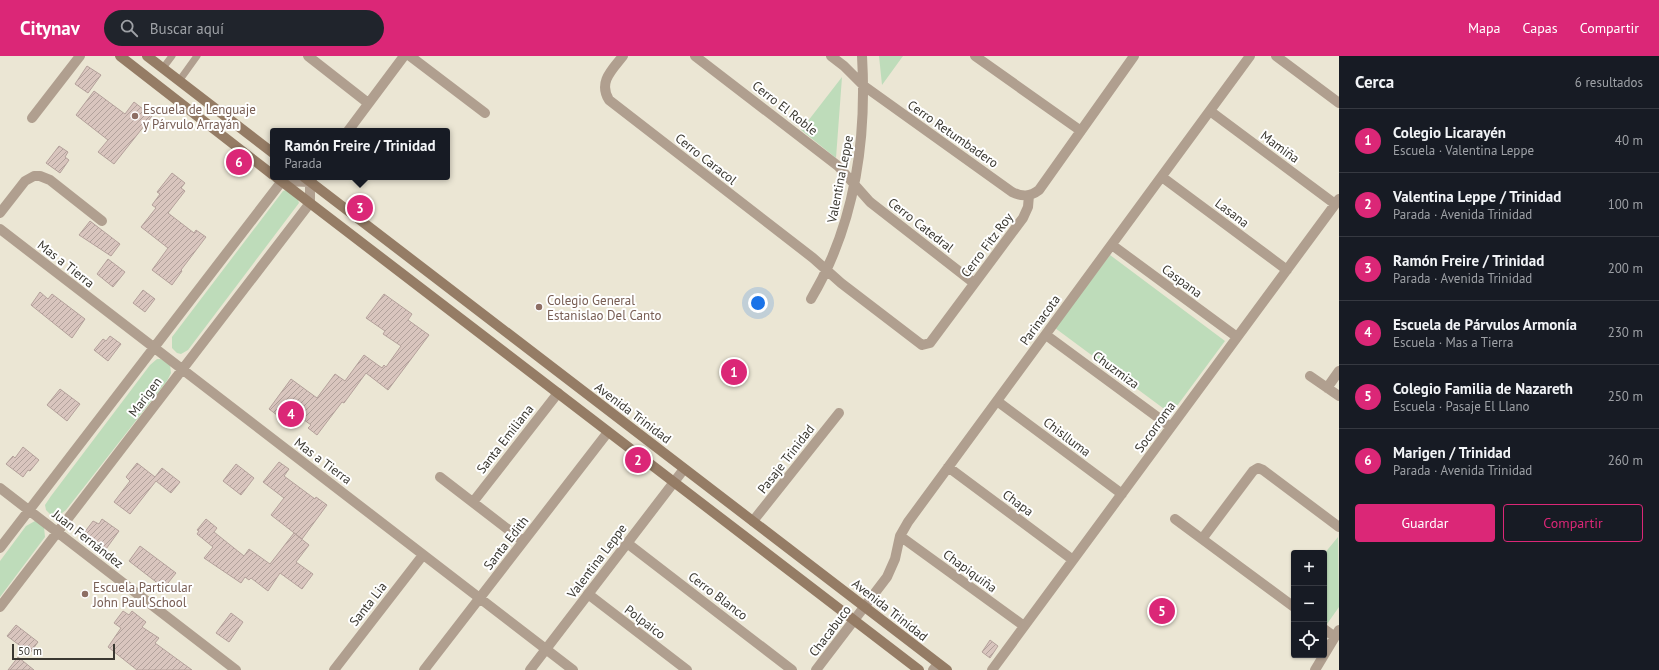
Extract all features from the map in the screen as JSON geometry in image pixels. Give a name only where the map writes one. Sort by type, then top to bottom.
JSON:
[{"type":"main road","points":[[120,56],[270,172]]},
{"type":"main road","points":[[147,56],[270,151]]},
{"type":"main road","points":[[280,180],[919,670]]},
{"type":"main road","name":"Avenida Trinidad","points":[[312,180],[864,607],[936,667],[947,670]]},
{"type":"street","points":[[32,118],[80,56]]},
{"type":"street","points":[[308,56],[368,103]]},
{"type":"street","points":[[350,128],[404,56]]},
{"type":"street","points":[[410,56],[485,113]]},
{"type":"street","name":"Cerro Caracol","points":[[623,56],[606,80],[604,90],[609,100],[828,269]]},
{"type":"street","name":"Cerro El Roble","points":[[696,56],[838,166],[855,185]]},
{"type":"street","name":"Cerro Retumbadero","points":[[831,56],[844,66],[864,86],[1012,192],[1018,195],[1029,195]]},
{"type":"street","name":"Valentina Leppe","points":[[811,299],[828,269],[844,230],[855,185],[862,138],[864,86],[862,56]]},
{"type":"street","points":[[975,56],[1081,131]]},
{"type":"street","name":"Parinacota","points":[[864,607],[887,577],[895,559],[900,536],[908,522],[1250,56]]},
{"type":"street","points":[[1276,56],[1339,103]]},
{"type":"street","points":[[1029,195],[1038,190],[1081,131],[1130,58]]},
{"type":"street","name":"Mamiña","points":[[1210,111],[1337,201]]},
{"type":"street","points":[[0,213],[25,181],[34,176],[40,176],[50,180],[102,220]]},
{"type":"street","name":"Lasana","points":[[1162,177],[1287,270]]},
{"type":"street","name":"Marigen","points":[[0,548],[154,348],[278,180]]},
{"type":"street","points":[[309,180],[310,203]]},
{"type":"street","name":"Cerro Catedral","points":[[855,185],[870,202],[974,283]]},
{"type":"street","name":"Cerro Fitz Roy","points":[[828,269],[841,283],[922,345],[930,342],[1026,213],[1029,195]]},
{"type":"street","name":"Socorroma","points":[[992,670],[1337,201]]},
{"type":"street","name":"Marigen","points":[[0,607],[310,203]]},
{"type":"street","name":"Mas a Tierra","points":[[0,229],[573,670]]},
{"type":"street","name":"Caspana","points":[[1112,245],[1237,337]]},
{"type":"street","name":"Chuzmiza","points":[[1046,335],[1171,427]]},
{"type":"street","points":[[1327,388],[1339,371]]},
{"type":"street","points":[[1310,376],[1339,396]]},
{"type":"street","name":"Santa Emiliana","points":[[473,502],[558,393]]},
{"type":"street","name":"Chislluma","points":[[997,401],[1122,494]]},
{"type":"street","name":"Pasaje Trinidad","points":[[753,521],[839,413]]},
{"type":"street","name":"Santa Edith","points":[[424,670],[608,432]]},
{"type":"street","name":"Chapa","points":[[948,467],[1073,560]]},
{"type":"street","points":[[1202,539],[1253,472],[1258,468],[1261,468],[1339,527]]},
{"type":"street","name":"Valentina Leppe","points":[[530,670],[684,469]]},
{"type":"street","points":[[440,477],[523,541]]},
{"type":"street","name":"Juan Fernández","points":[[0,488],[236,670]]},
{"type":"street","points":[[1175,519],[1291,605]]},
{"type":"street","name":"Chapiquiña","points":[[900,536],[1024,626]]},
{"type":"street","name":"Cerro Blanco","points":[[627,543],[792,670]]},
{"type":"street","name":"Santa Lia","points":[[334,670],[423,554]]},
{"type":"street","name":"Polpaico","points":[[588,594],[687,670]]},
{"type":"street","name":"Chacabuco","points":[[816,670],[864,607]]},
{"type":"street","points":[[1315,670],[1337,634],[1327,630]]},
{"type":"lane","points":[[163,68],[172,56]]},
{"type":"lane","points":[[179,81],[197,56]]},
{"type":"green space","points":[[879,56],[903,56],[882,85]]},
{"type":"green space","points":[[842,77],[836,158],[801,130]]},
{"type":"green space","points":[[286,190],[298,200],[299,203],[188,350],[181,354],[177,353],[172,348],[172,337],[283,191]]},
{"type":"green space","points":[[1110,255],[1225,341],[1171,414],[1055,328]]},
{"type":"green space","points":[[157,359],[161,359],[170,365],[171,373],[167,381],[66,510],[58,516],[51,515],[46,510],[45,505],[51,496],[150,365]]},
{"type":"green space","points":[[35,521],[44,527],[45,537],[0,597],[0,561],[26,526]]},
{"type":"green space","points":[[1338,537],[1339,607],[1327,624],[1327,586],[1327,550]]},
{"type":"building","points":[[87,66],[101,75],[88,93],[75,84]]},
{"type":"building","points":[[94,91],[125,114],[134,102],[152,116],[114,164],[98,152],[108,140],[76,115]]},
{"type":"building","points":[[59,146],[68,152],[65,157],[69,160],[60,173],[46,163]]},
{"type":"building","points":[[172,173],[185,183],[181,188],[185,191],[168,213],[194,233],[196,230],[206,237],[181,270],[182,271],[172,285],[152,270],[168,248],[141,227],[156,208],[152,205],[160,194],[157,192]]},
{"type":"building","points":[[90,221],[120,244],[111,256],[79,235]]},
{"type":"building","points":[[108,259],[125,272],[113,287],[97,274]]},
{"type":"building","points":[[143,290],[155,299],[145,312],[133,303]]},
{"type":"building","points":[[40,292],[48,299],[52,294],[85,319],[72,338],[31,305]]},
{"type":"building","points":[[384,294],[412,314],[408,320],[429,335],[388,390],[366,373],[344,403],[342,402],[317,435],[308,428],[311,425],[288,408],[281,418],[269,409],[291,379],[317,398],[335,374],[345,381],[364,355],[382,368],[384,365],[386,367],[401,346],[383,334],[385,331],[366,318]]},
{"type":"building","points":[[110,336],[121,344],[108,361],[94,350],[103,339],[106,341]]},
{"type":"building","points":[[60,389],[80,404],[67,421],[47,405]]},
{"type":"building","points":[[23,447],[39,460],[23,477],[6,464],[13,456],[15,458]]},
{"type":"building","points":[[279,462],[289,469],[284,476],[315,499],[316,497],[327,505],[302,539],[271,515],[284,498],[263,482]]},
{"type":"building","points":[[137,463],[155,477],[162,468],[180,482],[171,493],[156,481],[130,514],[114,502],[130,481],[126,477]]},
{"type":"building","points":[[236,464],[254,478],[241,495],[223,481]]},
{"type":"building","points":[[102,519],[119,531],[106,549],[84,533],[93,521],[99,524]]},
{"type":"building","points":[[206,519],[217,528],[214,532],[244,556],[249,549],[270,564],[294,533],[309,545],[296,562],[313,574],[302,589],[280,573],[268,591],[251,578],[249,580],[245,577],[241,583],[204,558],[213,547],[197,534],[199,531],[197,530]]},
{"type":"building","points":[[140,546],[176,573],[164,588],[129,561]]},
{"type":"building","points":[[123,611],[129,615],[132,611],[146,622],[142,627],[159,638],[155,643],[192,670],[137,670],[108,647],[121,628],[114,623]]},
{"type":"building","points":[[231,613],[243,622],[229,642],[216,633]]},
{"type":"building","points":[[16,625],[38,642],[30,653],[7,636]]},
{"type":"building","points":[[990,640],[998,646],[990,658],[982,652]]},
{"type":"building","points":[[18,657],[34,670],[8,670]]},
{"type":"place","name":"Escuela de Lenguaje y Párvulo Arrayán","points":[[135,116]]},
{"type":"place","name":"Marigen / Trinidad","points":[[239,162]]},
{"type":"place","name":"Ramón Freire / Trinidad","points":[[360,208]]},
{"type":"place","name":"Colegio General Estanislao Del Canto","points":[[539,307]]},
{"type":"place","name":"Colegio Licarayén","points":[[734,372]]},
{"type":"place","name":"Escuela de Párvulos Armonía","points":[[291,414]]},
{"type":"place","name":"Valentina Leppe / Trinidad","points":[[638,460]]},
{"type":"place","name":"Escuela Particular John Paul School","points":[[85,594]]},
{"type":"place","name":"Colegio Familia de Nazareth","points":[[1162,611]]}]
